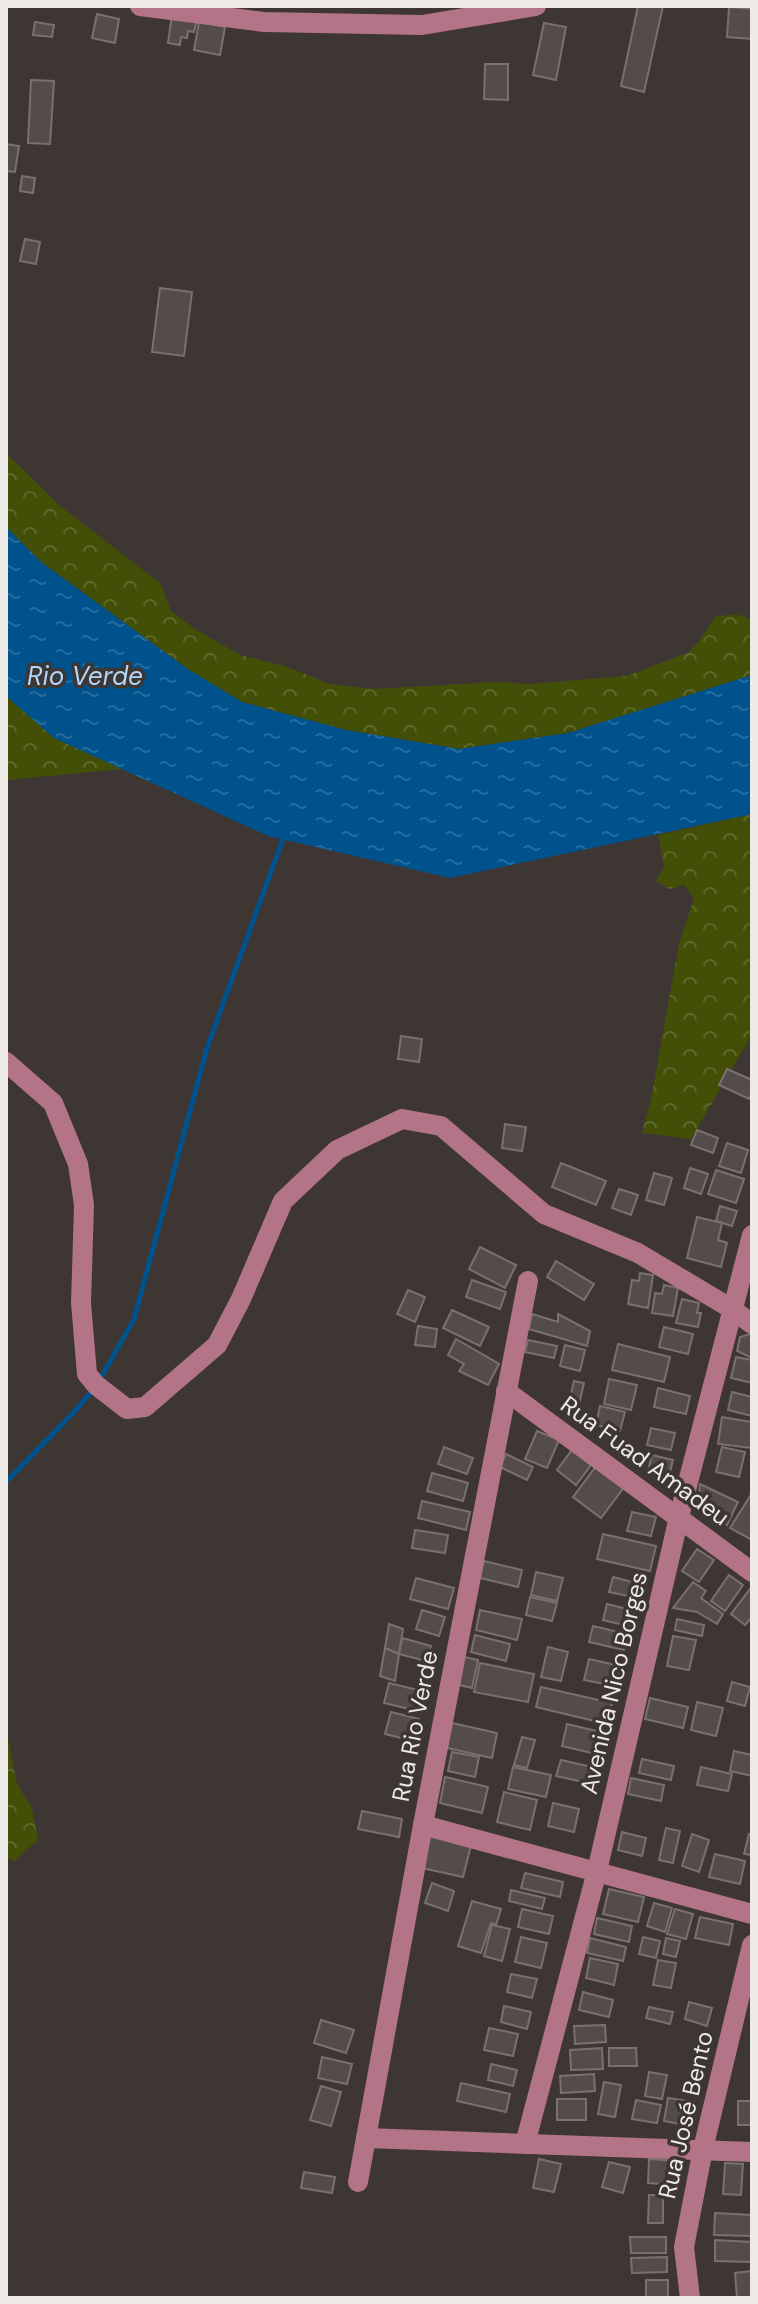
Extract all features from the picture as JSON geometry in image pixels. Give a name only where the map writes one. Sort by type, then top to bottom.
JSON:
[{"type":"street","points":[[140,6],[264,22],[422,25],[536,6]]},
{"type":"street","points":[[6,1062],[53,1103],[78,1164],[84,1205],[81,1303],[87,1374],[127,1409],[145,1407],[217,1345],[241,1299],[283,1201],[337,1150],[402,1119],[441,1126],[544,1214],[638,1253],[752,1324]]},
{"type":"street","name":"Avenida Nico Borges","points":[[525,2144],[597,1871],[679,1517],[752,1235]]},
{"type":"street","name":"Rua Rio Verde","points":[[358,2182],[528,1281]]},
{"type":"street","name":"Rua Fuad Amadeu","points":[[506,1391],[752,1572]]},
{"type":"street","points":[[423,1825],[752,1914]]},
{"type":"street","name":"Rua José Bento","points":[[690,2298],[684,2247],[703,2149],[752,1945]]},
{"type":"street","points":[[366,2138],[752,2152]]},
{"type":"green space","points":[[6,453],[60,506],[160,583],[171,611],[195,629],[240,655],[285,666],[330,684],[374,689],[497,682],[529,684],[627,676],[687,653],[698,643],[715,617],[730,615],[752,620],[752,675],[568,733],[459,749],[346,730],[242,702],[189,670],[41,562],[6,527]]},
{"type":"green space","points":[[6,696],[55,738],[122,769],[6,780]]},
{"type":"green space","points":[[752,814],[752,1030],[691,1139],[642,1133],[679,944],[694,898],[684,885],[669,889],[656,881],[664,867],[658,835]]},
{"type":"green space","points":[[6,1728],[17,1784],[32,1809],[38,1840],[14,1861],[6,1857]]},
{"type":"water","name":"Rio Verde","points":[[6,527],[41,562],[189,670],[242,702],[346,730],[459,749],[568,733],[752,675],[752,814],[450,878],[268,836],[54,738],[6,696]]},
{"type":"building","points":[[638,6],[663,6],[644,92],[621,86]]},
{"type":"building","points":[[729,7],[752,9],[752,39],[727,37]]},
{"type":"building","points":[[97,14],[119,19],[115,43],[92,38]]},
{"type":"building","points":[[172,15],[197,19],[194,32],[188,31],[187,38],[181,37],[180,45],[168,43]]},
{"type":"building","points":[[35,22],[54,25],[52,37],[33,35]]},
{"type":"building","points":[[199,22],[225,27],[220,55],[194,50]]},
{"type":"building","points":[[544,23],[566,27],[556,80],[533,75]]},
{"type":"building","points":[[485,64],[508,64],[508,100],[484,99]]},
{"type":"building","points":[[31,80],[54,81],[50,144],[28,143]]},
{"type":"building","points":[[6,144],[19,146],[15,172],[6,171]]},
{"type":"building","points":[[22,176],[35,178],[33,193],[20,191]]},
{"type":"building","points":[[25,239],[40,242],[36,264],[20,261]]},
{"type":"building","points":[[160,288],[192,292],[184,356],[152,352]]},
{"type":"building","points":[[401,1036],[422,1039],[419,1062],[398,1059]]},
{"type":"building","points":[[727,1069],[752,1080],[749,1099],[719,1085]]},
{"type":"building","points":[[505,1124],[526,1127],[522,1151],[502,1148]]},
{"type":"building","points":[[697,1130],[718,1138],[713,1153],[691,1145]]},
{"type":"building","points":[[727,1143],[748,1150],[741,1173],[719,1166]]},
{"type":"building","points":[[561,1163],[606,1181],[596,1205],[552,1187]]},
{"type":"building","points":[[690,1168],[708,1174],[701,1194],[684,1188]]},
{"type":"building","points":[[716,1170],[744,1179],[736,1203],[708,1194]]},
{"type":"building","points":[[654,1173],[672,1178],[664,1205],[646,1200]]},
{"type":"building","points":[[619,1189],[638,1195],[631,1215],[612,1208]]},
{"type":"building","points":[[720,1206],[737,1211],[732,1226],[716,1221]]},
{"type":"building","points":[[697,1217],[722,1223],[718,1240],[727,1243],[721,1267],[687,1258]]},
{"type":"building","points":[[480,1247],[516,1265],[505,1288],[469,1269]]},
{"type":"building","points":[[556,1261],[594,1284],[584,1300],[547,1277]]},
{"type":"building","points":[[640,1273],[653,1275],[648,1308],[628,1304],[632,1280],[639,1281]]},
{"type":"building","points":[[472,1280],[506,1292],[500,1309],[466,1297]]},
{"type":"building","points":[[664,1285],[678,1288],[673,1316],[652,1313],[655,1293],[662,1294]]},
{"type":"building","points":[[408,1290],[425,1297],[415,1322],[397,1314]]},
{"type":"building","points":[[682,1299],[699,1303],[697,1313],[701,1313],[698,1327],[676,1323]]},
{"type":"building","points":[[452,1310],[489,1327],[480,1346],[443,1328]]},
{"type":"building","points":[[532,1314],[558,1322],[558,1314],[590,1331],[587,1346],[529,1329]]},
{"type":"building","points":[[418,1326],[437,1329],[435,1347],[415,1345]]},
{"type":"building","points":[[664,1327],[693,1334],[688,1354],[659,1347]]},
{"type":"building","points":[[750,1334],[752,1358],[737,1351],[740,1337]]},
{"type":"building","points":[[456,1339],[499,1364],[488,1385],[459,1371],[464,1364],[448,1355]]},
{"type":"building","points":[[528,1340],[557,1346],[554,1358],[525,1352]]},
{"type":"building","points":[[618,1344],[670,1357],[664,1382],[612,1370]]},
{"type":"building","points":[[565,1345],[585,1350],[580,1371],[560,1366]]},
{"type":"building","points":[[736,1357],[752,1360],[752,1383],[731,1378]]},
{"type":"building","points":[[609,1379],[637,1385],[631,1410],[604,1404]]},
{"type":"building","points":[[574,1381],[584,1383],[578,1409],[568,1407]]},
{"type":"building","points":[[658,1388],[690,1396],[686,1414],[654,1407]]},
{"type":"building","points":[[732,1392],[752,1397],[752,1416],[728,1410]]},
{"type":"building","points":[[600,1406],[625,1412],[620,1431],[596,1425]]},
{"type":"building","points":[[722,1417],[752,1422],[751,1448],[718,1444]]},
{"type":"building","points":[[651,1428],[675,1433],[671,1450],[647,1445]]},
{"type":"building","points":[[537,1431],[559,1440],[547,1468],[525,1459]]},
{"type":"building","points":[[444,1447],[473,1458],[467,1474],[438,1464]]},
{"type":"building","points":[[722,1447],[745,1452],[739,1477],[716,1472]]},
{"type":"building","points":[[572,1450],[591,1465],[576,1485],[557,1470]]},
{"type":"building","points":[[506,1454],[533,1467],[527,1480],[500,1467]]},
{"type":"building","points":[[652,1455],[673,1460],[670,1472],[649,1467]]},
{"type":"building","points":[[597,1465],[625,1486],[601,1518],[573,1497]]},
{"type":"building","points":[[432,1473],[468,1483],[463,1501],[427,1491]]},
{"type":"building","points":[[700,1484],[738,1502],[727,1525],[698,1508]]},
{"type":"building","points":[[752,1493],[752,1540],[730,1528]]},
{"type":"building","points":[[422,1501],[470,1512],[466,1530],[418,1518]]},
{"type":"building","points":[[632,1512],[656,1517],[651,1536],[627,1531]]},
{"type":"building","points":[[415,1530],[448,1535],[445,1553],[412,1548]]},
{"type":"building","points":[[603,1534],[656,1546],[650,1571],[597,1559]]},
{"type":"building","points":[[697,1549],[714,1560],[699,1582],[682,1571]]},
{"type":"building","points":[[484,1561],[522,1570],[518,1587],[480,1578]]},
{"type":"building","points":[[536,1572],[563,1578],[557,1601],[531,1595]]},
{"type":"building","points":[[729,1575],[743,1585],[725,1611],[711,1601]]},
{"type":"building","points":[[613,1577],[636,1583],[633,1597],[609,1592]]},
{"type":"building","points":[[416,1578],[454,1588],[448,1609],[410,1599]]},
{"type":"building","points":[[693,1582],[706,1591],[701,1598],[723,1614],[717,1624],[697,1612],[673,1608]]},
{"type":"building","points":[[750,1589],[752,1617],[745,1625],[731,1614]]},
{"type":"building","points":[[530,1597],[557,1603],[552,1621],[526,1615]]},
{"type":"building","points":[[607,1604],[640,1612],[636,1628],[603,1620]]},
{"type":"building","points":[[422,1610],[445,1617],[439,1636],[416,1629]]},
{"type":"building","points":[[480,1610],[522,1619],[517,1640],[476,1630]]},
{"type":"building","points":[[677,1619],[704,1625],[702,1636],[675,1630]]},
{"type":"building","points":[[389,1624],[403,1629],[399,1654],[385,1648]]},
{"type":"building","points":[[593,1626],[627,1634],[624,1650],[589,1642]]},
{"type":"building","points":[[475,1635],[510,1644],[506,1661],[471,1652]]},
{"type":"building","points":[[673,1636],[696,1640],[689,1670],[667,1666]]},
{"type":"building","points":[[402,1638],[431,1646],[426,1661],[399,1654]]},
{"type":"building","points":[[548,1647],[568,1652],[561,1681],[541,1677]]},
{"type":"building","points":[[385,1648],[399,1654],[395,1681],[380,1676]]},
{"type":"building","points":[[464,1657],[478,1660],[472,1688],[459,1685]]},
{"type":"building","points":[[589,1659],[620,1666],[615,1686],[584,1680]]},
{"type":"building","points":[[480,1663],[534,1674],[528,1702],[474,1692]]},
{"type":"building","points":[[732,1682],[750,1687],[745,1706],[727,1701]]},
{"type":"building","points":[[389,1683],[426,1692],[422,1712],[384,1703]]},
{"type":"building","points":[[541,1687],[612,1703],[607,1724],[536,1707]]},
{"type":"building","points":[[650,1698],[688,1707],[683,1728],[645,1719]]},
{"type":"building","points":[[697,1702],[723,1708],[716,1736],[691,1730]]},
{"type":"building","points":[[391,1712],[419,1719],[413,1741],[385,1734]]},
{"type":"building","points":[[452,1723],[497,1733],[492,1758],[447,1748]]},
{"type":"building","points":[[567,1724],[601,1732],[596,1754],[562,1746]]},
{"type":"building","points":[[522,1737],[535,1740],[527,1768],[514,1765]]},
{"type":"building","points":[[734,1751],[752,1755],[752,1776],[730,1771]]},
{"type":"building","points":[[452,1752],[479,1757],[475,1777],[448,1771]]},
{"type":"building","points":[[642,1759],[674,1766],[671,1780],[639,1773]]},
{"type":"building","points":[[561,1760],[596,1768],[592,1784],[556,1776]]},
{"type":"building","points":[[513,1767],[551,1775],[546,1797],[508,1789]]},
{"type":"building","points":[[701,1767],[732,1774],[728,1791],[697,1785]]},
{"type":"building","points":[[445,1777],[488,1787],[482,1813],[440,1803]]},
{"type":"building","points":[[631,1778],[664,1785],[661,1801],[628,1794]]},
{"type":"building","points":[[504,1792],[537,1800],[530,1830],[497,1822]]},
{"type":"building","points":[[553,1803],[579,1809],[574,1832],[548,1826]]},
{"type":"building","points":[[362,1811],[402,1819],[399,1837],[358,1829]]},
{"type":"building","points":[[666,1828],[680,1831],[673,1863],[659,1860]]},
{"type":"building","points":[[622,1832],[646,1838],[642,1856],[618,1850]]},
{"type":"building","points":[[692,1834],[709,1840],[699,1872],[682,1866]]},
{"type":"building","points":[[749,1834],[752,1834],[752,1855],[744,1854]]},
{"type":"building","points":[[430,1836],[471,1845],[463,1877],[422,1868]]},
{"type":"building","points":[[715,1854],[745,1861],[740,1884],[709,1877]]},
{"type":"building","points":[[525,1873],[563,1882],[560,1897],[521,1888]]},
{"type":"building","points":[[432,1883],[454,1891],[448,1911],[425,1903]]},
{"type":"building","points":[[609,1889],[644,1897],[638,1922],[603,1914]]},
{"type":"building","points":[[511,1890],[545,1898],[542,1909],[509,1901]]},
{"type":"building","points":[[472,1901],[501,1909],[496,1925],[491,1923],[481,1953],[458,1946]]},
{"type":"building","points":[[654,1903],[672,1908],[665,1932],[647,1926]]},
{"type":"building","points":[[522,1909],[553,1916],[549,1934],[518,1927]]},
{"type":"building","points":[[675,1909],[693,1914],[686,1939],[667,1934]]},
{"type":"building","points":[[700,1917],[733,1924],[729,1945],[695,1938]]},
{"type":"building","points":[[597,1918],[632,1926],[629,1942],[594,1934]]},
{"type":"building","points":[[492,1925],[510,1929],[502,1961],[484,1956]]},
{"type":"building","points":[[521,1937],[547,1943],[541,1968],[515,1962]]},
{"type":"building","points":[[643,1937],[660,1941],[656,1958],[639,1954]]},
{"type":"building","points":[[590,1938],[626,1947],[623,1961],[587,1953]]},
{"type":"building","points":[[666,1938],[680,1941],[676,1957],[663,1954]]},
{"type":"building","points":[[590,1958],[618,1964],[614,1985],[586,1978]]},
{"type":"building","points":[[658,1960],[676,1963],[671,1988],[653,1985]]},
{"type":"building","points":[[511,1974],[537,1979],[532,1998],[507,1992]]},
{"type":"building","points":[[583,1992],[613,2000],[609,2017],[579,2010]]},
{"type":"building","points":[[689,2002],[712,2008],[707,2026],[685,2019]]},
{"type":"building","points":[[504,2006],[531,2012],[527,2029],[501,2022]]},
{"type":"building","points":[[649,2007],[673,2012],[670,2024],[646,2018]]},
{"type":"building","points":[[321,2020],[354,2030],[346,2053],[314,2043]]},
{"type":"building","points":[[605,2025],[606,2042],[575,2044],[574,2026]]},
{"type":"building","points":[[489,2028],[518,2034],[513,2056],[484,2050]]},
{"type":"building","points":[[602,2048],[603,2069],[571,2070],[570,2050]]},
{"type":"building","points":[[609,2048],[636,2048],[637,2066],[609,2066]]},
{"type":"building","points":[[322,2057],[352,2064],[347,2084],[318,2078]]},
{"type":"building","points":[[491,2064],[517,2070],[513,2086],[488,2080]]},
{"type":"building","points":[[649,2072],[667,2075],[662,2099],[645,2096]]},
{"type":"building","points":[[594,2074],[595,2091],[561,2093],[560,2076]]},
{"type":"building","points":[[604,2082],[621,2085],[615,2117],[598,2114]]},
{"type":"building","points":[[461,2083],[510,2094],[506,2112],[457,2101]]},
{"type":"building","points":[[321,2086],[341,2092],[331,2126],[310,2120]]},
{"type":"building","points":[[668,2098],[689,2101],[685,2125],[664,2121]]},
{"type":"building","points":[[557,2099],[586,2099],[586,2120],[557,2120]]},
{"type":"building","points":[[636,2100],[661,2105],[657,2123],[632,2119]]},
{"type":"building","points":[[738,2101],[752,2101],[752,2125],[738,2125]]},
{"type":"building","points":[[539,2159],[561,2164],[554,2192],[533,2188]]},
{"type":"building","points":[[649,2159],[678,2161],[677,2185],[648,2183]]},
{"type":"building","points":[[609,2162],[630,2167],[623,2193],[602,2187]]},
{"type":"building","points":[[725,2163],[743,2164],[741,2195],[723,2194]]},
{"type":"building","points":[[304,2172],[335,2177],[332,2193],[301,2188]]},
{"type":"building","points":[[649,2195],[663,2195],[663,2223],[648,2223]]},
{"type":"building","points":[[715,2213],[752,2215],[752,2236],[714,2235]]},
{"type":"building","points":[[630,2237],[666,2237],[666,2253],[631,2253]]},
{"type":"building","points":[[715,2240],[752,2242],[752,2262],[715,2261]]},
{"type":"building","points":[[667,2257],[667,2272],[632,2273],[631,2258]]},
{"type":"building","points":[[752,2271],[752,2298],[737,2298],[735,2273]]},
{"type":"building","points":[[646,2280],[668,2280],[668,2298],[646,2298]]},
{"type":"waterway","points":[[99,1381],[134,1319],[207,1048],[284,836]]},
{"type":"waterway","points":[[6,1482],[93,1390]]}]
